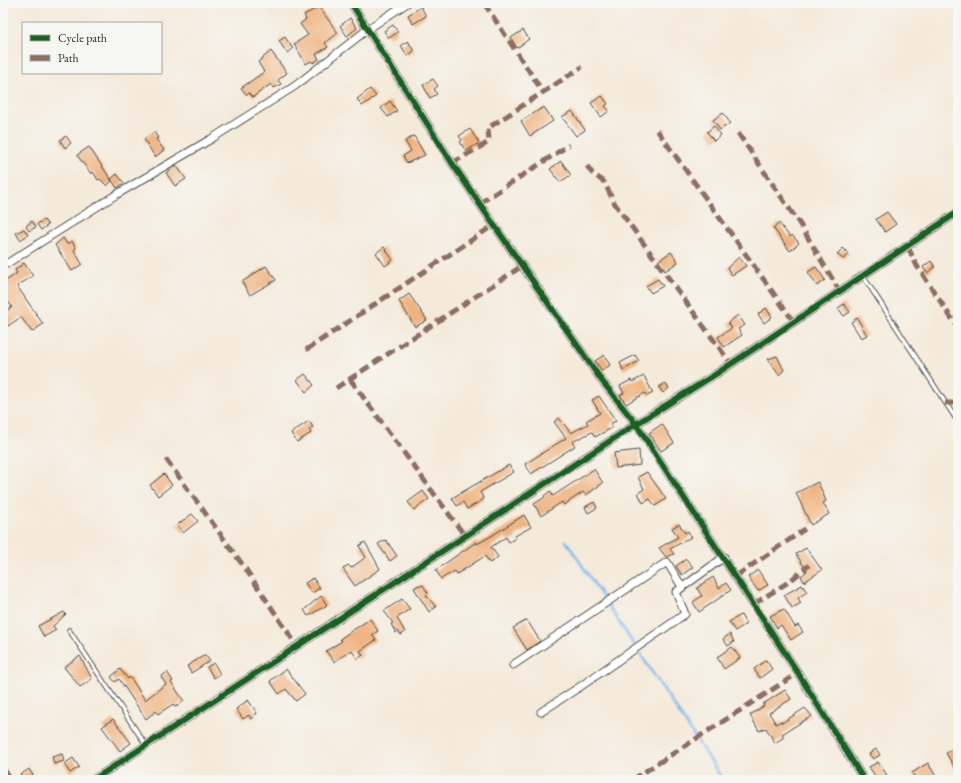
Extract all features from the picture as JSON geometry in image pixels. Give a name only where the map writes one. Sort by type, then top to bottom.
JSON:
[{"type":"street","points":[[351,3],[452,163],[602,381],[636,424],[724,557],[864,780]]},
{"type":"street","points":[[3,266],[114,196],[211,139],[295,86],[368,29],[407,3]]},
{"type":"street","points":[[93,780],[636,424],[716,374],[958,212]]},
{"type":"street","points":[[541,712],[584,684],[684,614],[676,592],[724,557]]},
{"type":"street","points":[[513,665],[666,562],[682,587]]},
{"type":"lane","points":[[863,276],[958,422]]},
{"type":"lane","points":[[69,630],[146,745]]},
{"type":"building","points":[[319,7],[338,33],[325,43],[328,47],[316,54],[319,59],[313,63],[311,61],[306,64],[294,44],[308,35],[300,24],[306,19],[304,15]]},
{"type":"building","points":[[421,7],[426,16],[413,24],[408,15]]},
{"type":"building","points":[[350,18],[357,28],[347,36],[340,26]]},
{"type":"building","points":[[393,25],[398,32],[389,38],[384,31]]},
{"type":"building","points":[[523,30],[529,39],[517,48],[511,38]]},
{"type":"building","points":[[285,37],[293,49],[287,53],[279,41]]},
{"type":"building","points":[[408,41],[414,51],[407,56],[401,45]]},
{"type":"building","points":[[271,51],[287,73],[278,80],[281,84],[274,88],[271,84],[253,97],[249,93],[247,95],[241,88],[264,72],[258,62]]},
{"type":"building","points":[[433,79],[438,86],[434,89],[437,94],[430,98],[423,85]]},
{"type":"building","points":[[370,89],[376,96],[362,106],[357,99]]},
{"type":"building","points":[[602,96],[608,104],[605,106],[609,111],[601,117],[591,103]]},
{"type":"building","points":[[390,101],[397,111],[388,117],[381,108]]},
{"type":"building","points":[[544,107],[553,121],[530,136],[521,121]]},
{"type":"building","points":[[572,111],[585,130],[576,136],[562,117]]},
{"type":"building","points":[[723,113],[730,123],[720,130],[713,120]]},
{"type":"building","points":[[714,126],[721,135],[714,141],[707,132]]},
{"type":"building","points":[[470,129],[479,143],[466,151],[460,142],[462,140],[459,136]]},
{"type":"building","points":[[154,132],[158,138],[156,139],[164,150],[155,157],[144,139]]},
{"type":"building","points":[[66,136],[71,143],[65,148],[60,140]]},
{"type":"building","points":[[414,136],[425,155],[407,163],[403,156],[411,151],[405,141]]},
{"type":"building","points":[[89,147],[112,181],[107,186],[100,179],[98,180],[93,172],[91,174],[77,155]]},
{"type":"building","points":[[561,161],[571,175],[560,182],[550,169]]},
{"type":"building","points":[[176,165],[186,179],[175,186],[166,173]]},
{"type":"building","points":[[117,174],[124,183],[117,188],[111,179]]},
{"type":"building","points":[[887,212],[896,224],[885,232],[876,219]]},
{"type":"building","points":[[44,220],[48,225],[41,230],[37,224]]},
{"type":"building","points":[[32,221],[36,227],[29,231],[26,226]]},
{"type":"building","points":[[779,223],[790,237],[792,235],[799,243],[790,251],[773,228]]},
{"type":"building","points":[[24,229],[28,235],[20,240],[16,233]]},
{"type":"building","points":[[63,238],[67,244],[72,241],[76,248],[74,250],[82,264],[72,271],[55,245]]},
{"type":"building","points":[[384,247],[393,260],[385,266],[376,253]]},
{"type":"building","points":[[843,248],[849,254],[843,259],[837,254]]},
{"type":"building","points":[[671,252],[678,262],[665,271],[658,261]]},
{"type":"building","points":[[739,257],[746,266],[732,275],[727,268]]},
{"type":"building","points":[[931,261],[935,267],[927,273],[923,267]]},
{"type":"building","points":[[24,263],[33,276],[17,286],[43,324],[32,332],[21,317],[8,326],[3,318],[3,313],[12,307],[3,294],[3,283],[17,273],[15,270]]},
{"type":"building","points":[[266,266],[276,280],[250,295],[242,282]]},
{"type":"building","points":[[816,267],[825,280],[817,286],[808,272]]},
{"type":"building","points":[[658,279],[663,286],[651,293],[646,286]]},
{"type":"building","points":[[409,294],[427,320],[415,327],[399,301]]},
{"type":"building","points":[[844,304],[850,312],[844,316],[838,308]]},
{"type":"building","points":[[766,308],[772,317],[764,323],[758,314]]},
{"type":"building","points":[[738,315],[745,325],[738,329],[742,335],[724,347],[718,337],[732,328],[728,323]]},
{"type":"building","points":[[857,318],[867,335],[861,338],[851,322]]},
{"type":"building","points":[[604,355],[610,365],[602,371],[595,361]]},
{"type":"building","points":[[635,355],[639,361],[623,370],[620,363]]},
{"type":"building","points":[[777,356],[784,370],[779,375],[768,359]]},
{"type":"building","points":[[305,374],[314,385],[306,392],[297,380]]},
{"type":"building","points":[[644,376],[653,393],[647,396],[645,393],[626,404],[620,395],[624,393],[620,386],[631,380],[632,382]]},
{"type":"building","points":[[665,383],[669,388],[663,393],[659,387]]},
{"type":"building","points":[[599,396],[616,421],[610,424],[612,428],[595,437],[592,432],[572,442],[575,446],[531,474],[525,464],[566,438],[554,422],[559,418],[571,433],[588,424],[586,421],[600,413],[592,400]]},
{"type":"building","points":[[309,421],[313,427],[309,429],[311,433],[297,442],[291,433]]},
{"type":"building","points":[[662,424],[674,443],[661,451],[649,433]]},
{"type":"building","points":[[639,450],[640,465],[616,468],[614,453]]},
{"type":"building","points":[[509,465],[514,472],[480,492],[484,499],[467,509],[463,502],[457,506],[452,498]]},
{"type":"building","points":[[594,469],[603,483],[586,495],[583,492],[564,505],[562,502],[541,516],[534,504],[545,497],[544,496],[550,491],[553,496]]},
{"type":"building","points":[[647,472],[666,499],[655,506],[650,499],[643,503],[638,493],[644,489],[638,477]]},
{"type":"building","points":[[164,474],[172,485],[158,496],[150,485]]},
{"type":"building","points":[[818,482],[826,501],[823,503],[829,514],[811,525],[796,493]]},
{"type":"building","points":[[423,491],[429,499],[414,510],[408,502]]},
{"type":"building","points":[[594,502],[597,508],[588,513],[585,507]]},
{"type":"building","points":[[192,514],[198,521],[183,533],[177,525]]},
{"type":"building","points":[[524,515],[531,527],[515,536],[516,538],[509,542],[506,537],[491,547],[498,557],[490,563],[485,556],[457,574],[455,571],[441,579],[436,570],[476,542],[477,544]]},
{"type":"building","points":[[679,524],[685,533],[688,531],[691,537],[670,549],[674,554],[666,557],[659,548],[678,537],[672,528]]},
{"type":"building","points":[[386,540],[397,556],[390,561],[378,544]]},
{"type":"building","points":[[365,542],[380,569],[355,586],[343,569],[348,565],[351,568],[366,557],[359,546]]},
{"type":"building","points":[[806,548],[822,570],[804,582],[801,576],[807,571],[796,554]]},
{"type":"building","points":[[686,559],[693,567],[682,575],[676,566]]},
{"type":"building","points":[[758,570],[768,585],[758,591],[748,577]]},
{"type":"building","points":[[713,577],[719,588],[726,583],[731,590],[699,612],[693,602],[702,596],[697,588]]},
{"type":"building","points":[[313,578],[320,588],[312,593],[305,583]]},
{"type":"building","points":[[419,585],[423,585],[428,593],[426,595],[436,607],[429,612],[414,588]]},
{"type":"building","points":[[802,585],[807,592],[798,598],[801,603],[792,608],[784,595]]},
{"type":"building","points":[[321,596],[327,605],[308,616],[304,610]]},
{"type":"building","points":[[402,599],[410,609],[397,618],[405,632],[401,635],[398,631],[396,633],[391,624],[393,623],[384,611]]},
{"type":"building","points":[[784,609],[795,627],[798,625],[803,632],[791,640],[781,625],[777,628],[770,616]]},
{"type":"building","points":[[64,612],[66,614],[53,626],[56,630],[44,637],[38,626]]},
{"type":"building","points":[[741,615],[746,624],[735,631],[729,622]]},
{"type":"building","points":[[370,619],[378,631],[372,635],[376,640],[360,651],[363,655],[358,659],[351,650],[334,662],[326,651],[342,641],[340,639]]},
{"type":"building","points":[[527,620],[540,641],[527,650],[513,628]]},
{"type":"building","points":[[730,634],[734,642],[728,646],[723,639]]},
{"type":"building","points":[[732,647],[740,658],[724,669],[717,657]]},
{"type":"building","points":[[205,655],[210,661],[191,673],[187,666]]},
{"type":"building","points":[[80,656],[92,679],[80,687],[64,667]]},
{"type":"building","points":[[766,660],[772,669],[760,678],[754,669]]},
{"type":"building","points":[[214,663],[220,674],[214,678],[207,667]]},
{"type":"building","points":[[120,669],[128,679],[130,677],[145,700],[166,684],[161,677],[167,672],[173,681],[171,682],[184,701],[175,707],[173,704],[158,714],[156,711],[146,719],[119,679],[115,682],[111,677]]},
{"type":"building","points":[[286,669],[305,694],[296,701],[286,689],[279,694],[270,681]]},
{"type":"building","points":[[785,690],[791,699],[769,713],[776,724],[781,721],[782,723],[805,708],[812,716],[782,734],[784,737],[775,743],[766,728],[759,731],[750,715],[764,706],[763,704]]},
{"type":"building","points":[[248,700],[257,713],[251,719],[249,715],[243,719],[236,709]]},
{"type":"building","points":[[113,719],[131,743],[120,751],[102,727]]},
{"type":"building","points":[[958,745],[958,773],[946,753]]},
{"type":"building","points":[[876,749],[880,755],[873,759],[869,754]]},
{"type":"building","points":[[62,754],[64,761],[54,764],[52,757]]},
{"type":"building","points":[[73,758],[79,767],[70,773],[64,764]]},
{"type":"building","points":[[878,762],[887,775],[885,776],[887,780],[878,780],[869,767]]},
{"type":"building","points":[[928,763],[938,780],[916,780],[912,773]]},
{"type":"building","points":[[29,769],[36,780],[24,780],[20,775]]},
{"type":"waterway","points":[[566,541],[723,780]]},
{"type":"marked path","points":[[484,3],[543,92]]},
{"type":"marked path","points":[[452,163],[489,142],[488,128],[582,67]]},
{"type":"marked path","points":[[657,130],[794,322]]},
{"type":"marked path","points":[[738,133],[801,226],[840,292]]},
{"type":"marked path","points":[[480,203],[569,145]]},
{"type":"marked path","points":[[587,166],[592,173],[604,182],[615,204],[731,364]]},
{"type":"marked path","points":[[306,350],[494,225]]},
{"type":"marked path","points":[[908,247],[917,266],[958,328]]},
{"type":"marked path","points":[[336,388],[522,266]]},
{"type":"marked path","points":[[350,379],[465,536]]},
{"type":"marked path","points":[[945,403],[958,403]]},
{"type":"marked path","points":[[166,459],[245,568],[297,646]]},
{"type":"marked path","points":[[736,576],[805,529]]},
{"type":"marked path","points":[[754,604],[790,581],[809,565]]},
{"type":"marked path","points":[[632,780],[798,673]]},
{"type":"marked path","points":[[3,768],[11,780]]},
{"type":"cycle path","points":[[351,3],[452,163],[602,381],[636,424],[798,673],[864,780]]},
{"type":"cycle path","points":[[93,780],[636,424],[716,374],[958,212]]}]
